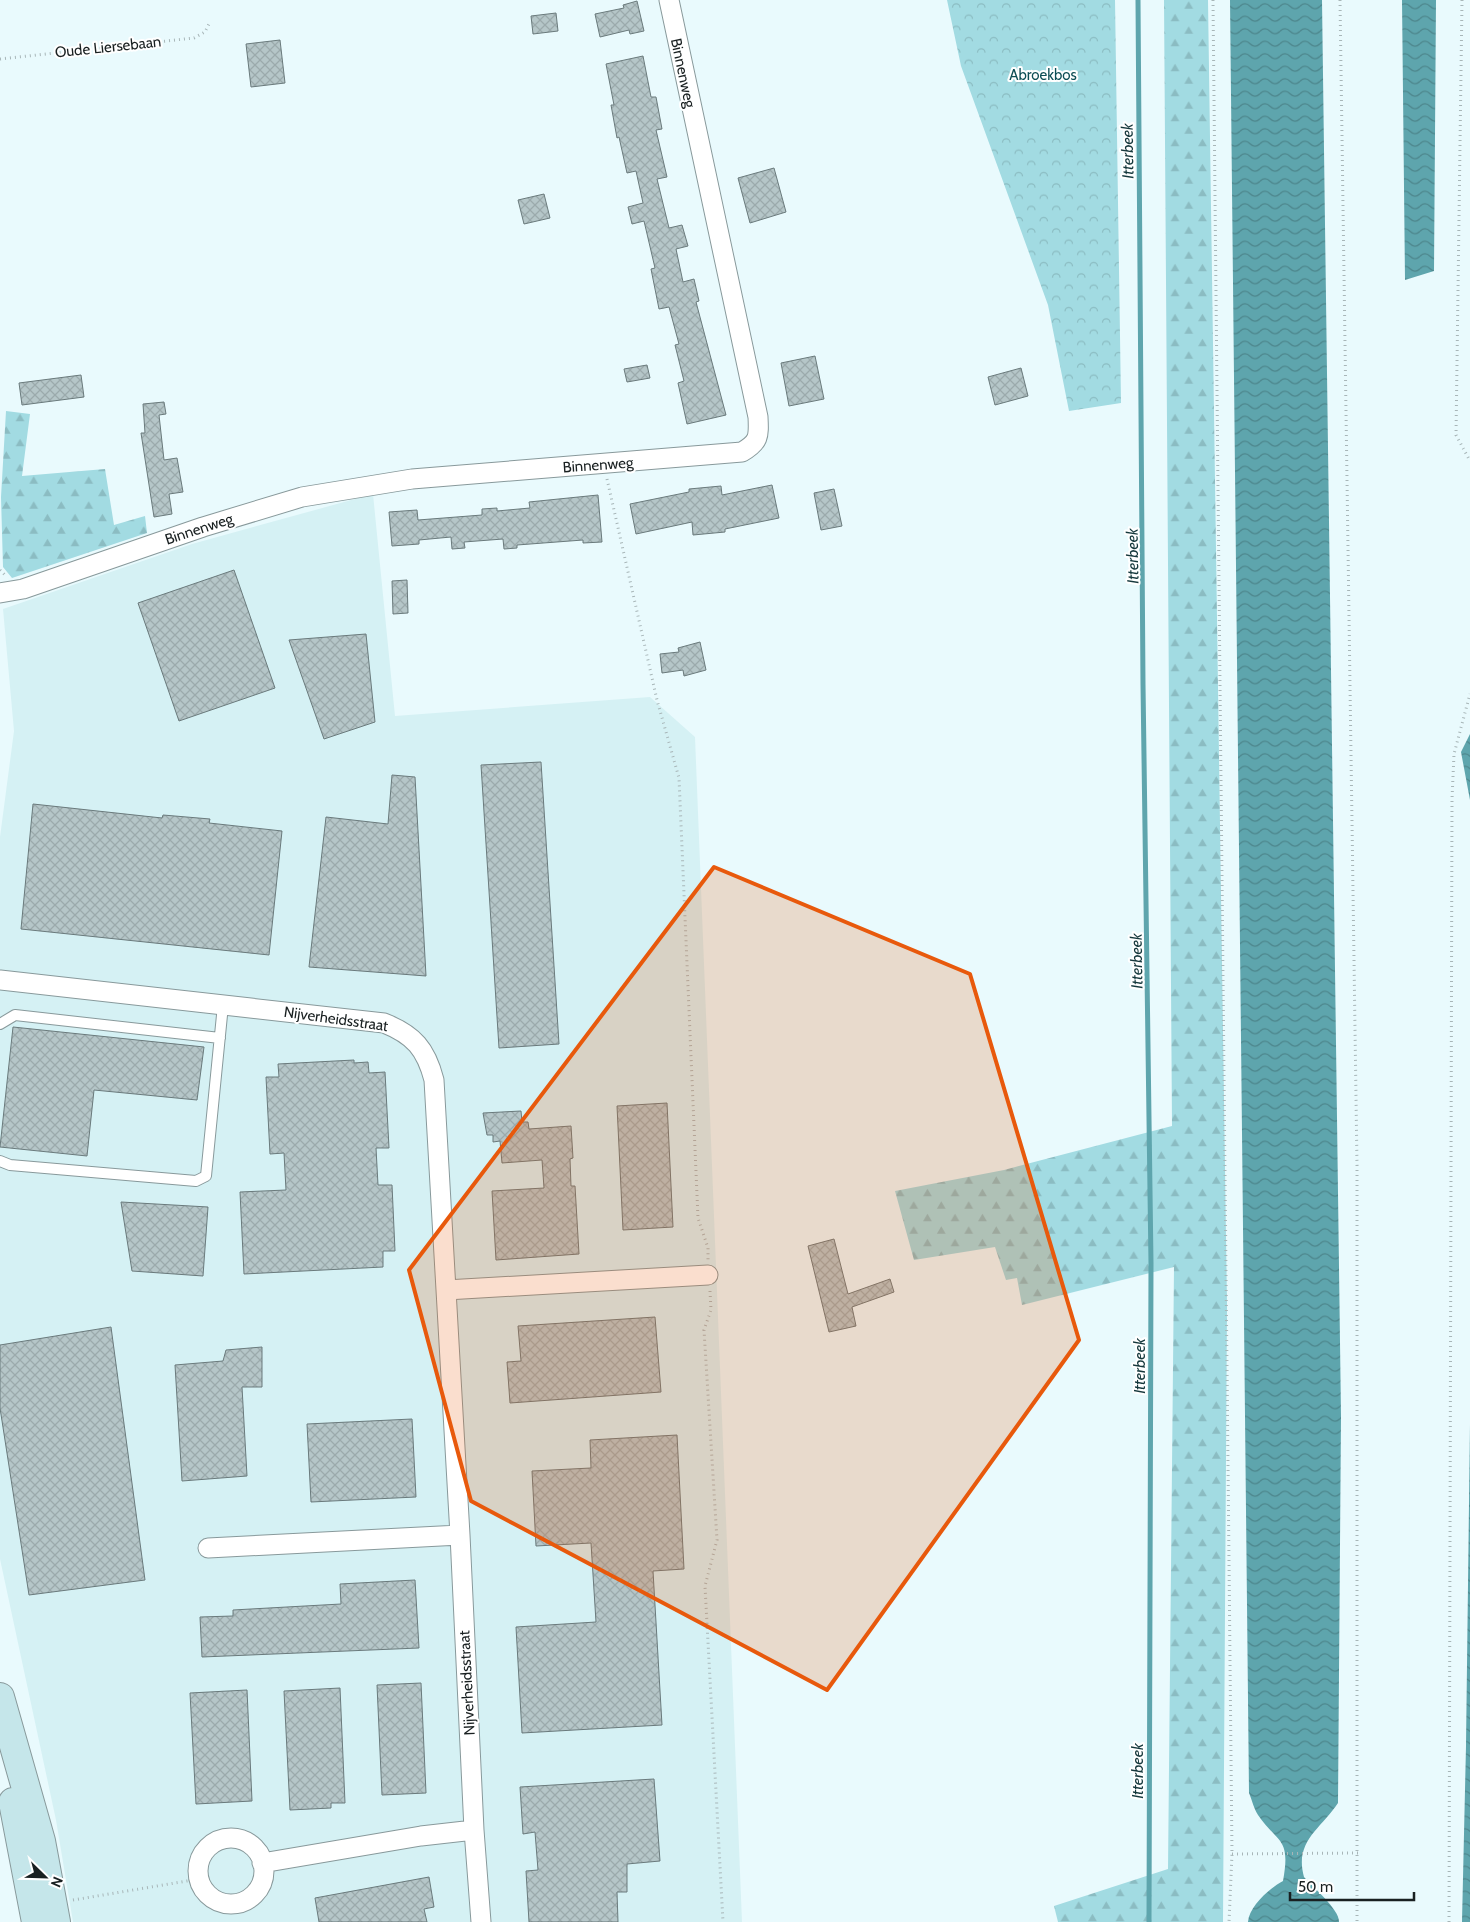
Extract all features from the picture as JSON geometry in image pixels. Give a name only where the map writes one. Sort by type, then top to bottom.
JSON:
[{"type":"main road","points":[[0,1696],[40,1841],[48,1916]]},
{"type":"main road","points":[[0,1709],[10,1786],[48,1916]]},
{"type":"street","name":"Binnenweg","points":[[0,593],[23,590],[203,526],[302,497],[412,479],[603,465],[742,452],[754,445],[759,433],[758,417],[669,0]]},
{"type":"street","name":"Nijverheidsstraat","points":[[0,980],[384,1023],[402,1030],[420,1046],[429,1060],[434,1080],[460,1535],[474,1830],[481,1922]]},
{"type":"street","points":[[446,1290],[708,1275]]},
{"type":"street","points":[[208,1548],[460,1535]]},
{"type":"street","points":[[262,1863],[421,1836],[474,1830]]},
{"type":"street","points":[[228,1838],[250,1844],[258,1853],[262,1863],[263,1873],[256,1892],[238,1903],[228,1904],[209,1896],[199,1879],[198,1868],[201,1857],[217,1841],[228,1838]]},
{"type":"lane","points":[[0,1161],[10,1165],[196,1181],[206,1176],[223,1005]]},
{"type":"lane","points":[[0,1024],[14,1015],[220,1038]]},
{"type":"path","points":[[1214,0],[1232,1854],[1229,1922]]},
{"type":"path","points":[[1340,0],[1357,1165],[1357,1922]]},
{"type":"path","points":[[1462,0],[1456,436],[1470,461]]},
{"type":"path","name":"Oude Liersebaan","points":[[0,59],[194,38],[205,32],[209,24]]},
{"type":"path","points":[[603,465],[657,700],[679,778],[698,1218],[708,1248],[711,1310],[704,1330],[717,1540],[705,1586],[723,1922]]},
{"type":"path","points":[[1449,1922],[1452,798],[1454,754],[1470,694]]},
{"type":"path","points":[[1232,1854],[1358,1853]]},
{"type":"path","points":[[48,1916],[199,1879]]},
{"type":"highlighted area","points":[[714,867],[970,974],[1079,1340],[827,1690],[471,1501],[409,1270]]},
{"type":"shaded area","points":[[373,494],[395,716],[650,697],[695,737],[742,1922],[73,1922],[56,1820],[0,1559],[0,837],[14,731],[3,609],[192,544]]},
{"type":"green space","name":"Abroekbos","points":[[947,0],[1115,0],[1121,403],[1069,411],[1048,305],[961,66]]},
{"type":"green space","points":[[1164,0],[1208,0],[1227,1305],[1223,1922],[1058,1922],[1054,1906],[1168,1869],[1174,1267],[1022,1305],[1017,1278],[1006,1280],[995,1247],[914,1260],[895,1191],[1004,1170],[1172,1126]]},
{"type":"green space","points":[[6,411],[30,414],[22,476],[105,469],[114,525],[145,516],[147,533],[12,578],[3,567],[1,497]]},
{"type":"water","points":[[1230,0],[1322,0],[1341,1416],[1338,1803],[1311,1836],[1303,1854],[1302,1865],[1304,1877],[1331,1905],[1339,1922],[1248,1922],[1249,1916],[1256,1904],[1266,1893],[1283,1881],[1285,1856],[1281,1842],[1257,1813],[1249,1793]]},
{"type":"water","points":[[1402,0],[1436,0],[1434,271],[1405,280]]},
{"type":"water","points":[[1470,734],[1470,800],[1461,752]]},
{"type":"water","points":[[1470,1424],[1470,1922],[1462,1922],[1466,1746]]},
{"type":"building","points":[[637,1],[644,31],[630,34],[629,30],[600,37],[595,14],[624,8],[623,5]]},
{"type":"building","points":[[556,13],[558,31],[533,34],[531,16]]},
{"type":"building","points":[[280,40],[285,83],[251,87],[246,44]]},
{"type":"building","points":[[643,56],[651,97],[656,97],[662,129],[656,130],[667,177],[657,179],[669,228],[682,225],[688,246],[676,249],[683,282],[694,279],[699,301],[696,302],[726,415],[687,424],[678,383],[684,381],[675,345],[679,344],[669,307],[659,309],[651,269],[655,268],[644,221],[632,224],[628,207],[643,203],[636,171],[627,173],[619,137],[617,138],[611,105],[614,105],[606,64]]},
{"type":"building","points":[[774,168],[786,212],[750,223],[738,178]]},
{"type":"building","points":[[544,194],[550,218],[524,224],[518,200]]},
{"type":"building","points":[[815,356],[824,399],[789,406],[781,363]]},
{"type":"building","points":[[647,365],[650,378],[627,382],[624,369]]},
{"type":"building","points":[[1021,368],[1028,396],[995,405],[988,377]]},
{"type":"building","points":[[81,375],[84,397],[22,405],[19,383]]},
{"type":"building","points":[[164,402],[166,414],[159,415],[164,460],[177,458],[183,492],[169,494],[172,514],[154,517],[141,433],[145,433],[143,404]]},
{"type":"building","points":[[772,485],[779,518],[725,529],[725,532],[693,535],[692,522],[636,534],[630,504],[689,492],[689,489],[721,486],[722,495]]},
{"type":"building","points":[[834,489],[842,526],[821,530],[814,493]]},
{"type":"building","points":[[598,495],[602,542],[583,543],[583,540],[517,545],[517,548],[504,549],[503,539],[464,542],[465,548],[452,549],[451,537],[419,540],[419,544],[392,546],[389,512],[417,510],[418,520],[482,515],[482,509],[497,508],[497,511],[530,508],[529,502]]},
{"type":"building","points":[[234,570],[275,688],[179,721],[138,603]]},
{"type":"building","points":[[407,580],[408,613],[393,614],[392,581]]},
{"type":"building","points":[[366,634],[375,722],[324,739],[289,640]]},
{"type":"building","points":[[700,642],[706,670],[684,676],[683,670],[662,673],[660,654],[679,652],[678,648]]},
{"type":"building","points":[[541,762],[559,1044],[499,1048],[481,765]]},
{"type":"building","points":[[392,775],[415,777],[426,976],[309,967],[326,817],[388,824]]},
{"type":"building","points":[[33,804],[162,818],[163,815],[210,819],[209,823],[282,831],[269,955],[21,929]]},
{"type":"building","points":[[13,1027],[204,1047],[197,1100],[94,1090],[87,1156],[0,1147]]},
{"type":"building","points":[[354,1060],[354,1063],[368,1062],[369,1073],[385,1072],[389,1148],[376,1148],[378,1185],[392,1185],[395,1251],[383,1251],[383,1267],[244,1274],[240,1192],[286,1190],[284,1153],[270,1154],[266,1077],[279,1077],[278,1064]]},
{"type":"building","points":[[667,1103],[673,1227],[623,1230],[617,1106]]},
{"type":"building","points":[[521,1111],[522,1122],[528,1122],[529,1129],[571,1126],[573,1158],[570,1159],[571,1186],[575,1186],[579,1254],[496,1260],[492,1191],[544,1188],[542,1160],[502,1163],[500,1141],[493,1142],[493,1135],[487,1135],[483,1113]]},
{"type":"building","points":[[121,1202],[208,1207],[203,1276],[132,1271]]},
{"type":"building","points":[[834,1239],[848,1294],[890,1279],[894,1292],[852,1307],[856,1326],[829,1332],[808,1246]]},
{"type":"building","points":[[655,1317],[661,1392],[510,1403],[507,1362],[521,1361],[518,1326]]},
{"type":"building","points":[[111,1327],[145,1580],[29,1595],[0,1408],[0,1345]]},
{"type":"building","points":[[262,1347],[262,1387],[242,1387],[247,1476],[182,1481],[175,1365],[223,1361],[226,1350]]},
{"type":"building","points":[[412,1419],[416,1497],[311,1502],[307,1424]]},
{"type":"building","points":[[677,1435],[684,1569],[653,1571],[662,1725],[522,1733],[516,1627],[596,1622],[591,1543],[536,1546],[532,1471],[591,1468],[590,1440]]},
{"type":"building","points":[[415,1580],[419,1648],[202,1657],[200,1617],[233,1616],[233,1610],[341,1604],[340,1584]]},
{"type":"building","points":[[421,1683],[426,1793],[382,1795],[377,1685]]},
{"type":"building","points":[[340,1688],[345,1803],[331,1803],[331,1808],[290,1810],[284,1691]]},
{"type":"building","points":[[247,1690],[252,1801],[196,1804],[190,1693]]},
{"type":"building","points":[[654,1779],[660,1861],[627,1864],[627,1892],[617,1892],[618,1922],[529,1922],[526,1871],[538,1870],[535,1832],[523,1834],[520,1787]]},
{"type":"building","points":[[429,1877],[434,1907],[424,1909],[427,1922],[319,1922],[315,1898]]},
{"type":"waterway","name":"Itterbeek","points":[[1138,0],[1143,684],[1151,1263],[1149,1922]]}]
